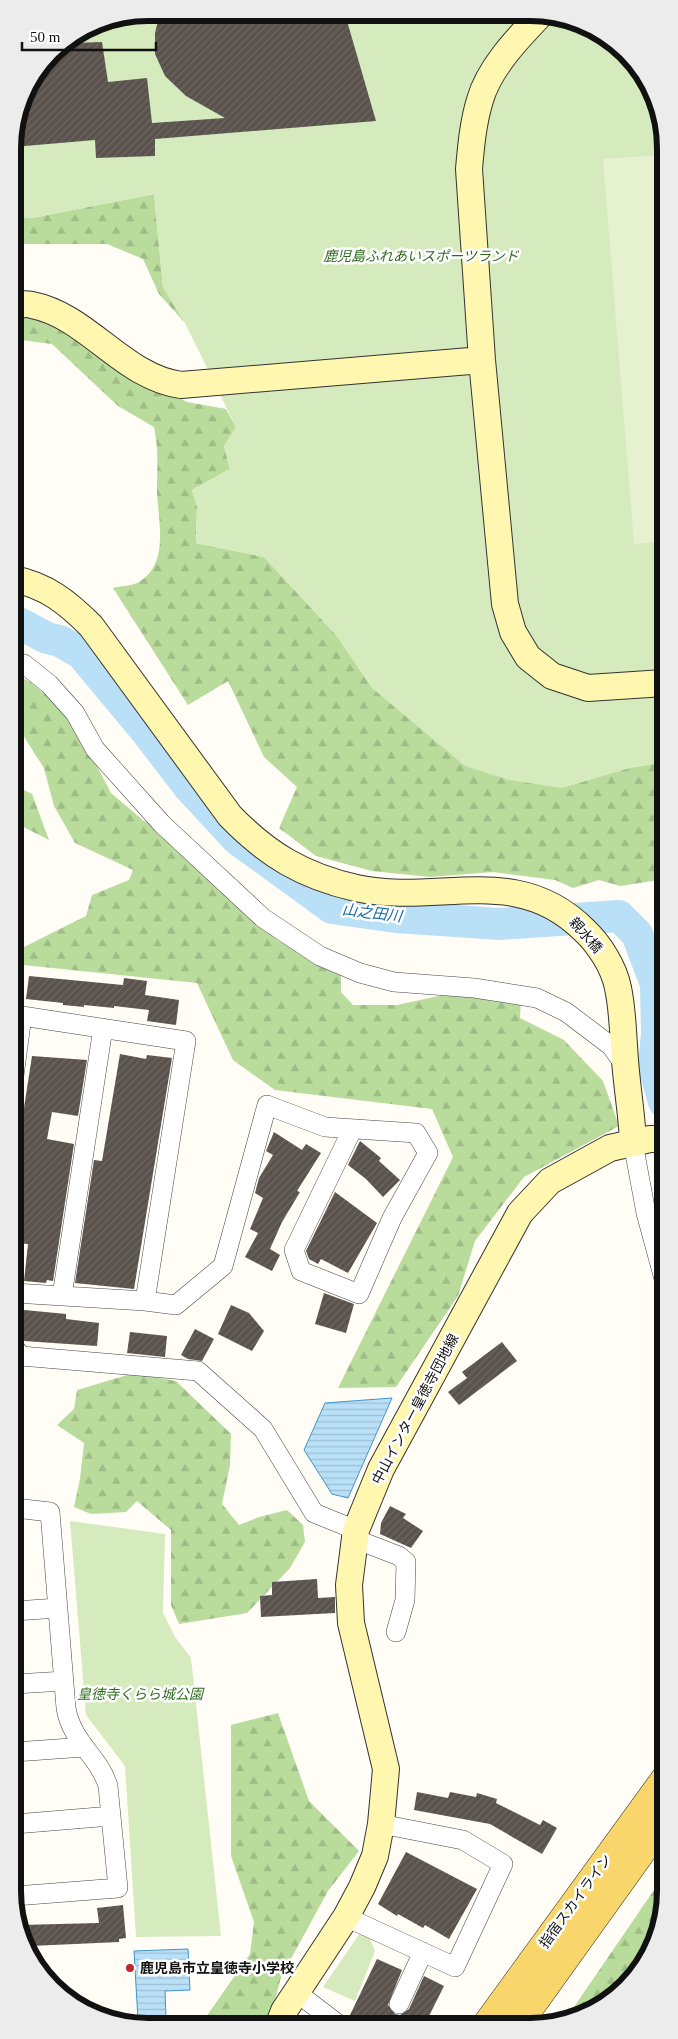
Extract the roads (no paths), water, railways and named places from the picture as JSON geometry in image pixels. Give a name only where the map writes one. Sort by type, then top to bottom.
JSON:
[{"type":"main road","name":"指宿スカイライン","points":[[491,2018],[656,1792]]},
{"type":"main road","name":"指宿スカイライン","points":[[522,2018],[656,1831]]},
{"type":"street","points":[[534,21],[520,36],[494,72],[480,98],[469,169],[482,360],[505,604],[513,632],[528,657],[552,676],[588,688],[657,683]]},
{"type":"street","points":[[22,305],[31,304],[59,314],[138,369],[163,383],[182,386],[482,360]]},
{"type":"street","name":"親水橋","points":[[22,582],[51,592],[91,626],[230,816],[256,842],[285,862],[321,877],[356,888],[387,892],[492,890],[524,894],[568,914],[591,937],[607,960],[618,987],[626,1067],[649,1140]]},
{"type":"street","points":[[22,664],[49,684],[75,712],[95,749],[162,824],[263,918],[312,950],[360,973],[394,982],[474,988],[537,998],[566,1012],[611,1046],[626,1067]]},
{"type":"street","points":[[21,1020],[22,1016],[186,1041],[146,1301]]},
{"type":"street","points":[[62,1296],[103,1028]]},
{"type":"street","points":[[21,1293],[176,1304],[223,1266],[266,1105],[325,1127],[416,1133],[428,1153],[392,1218],[359,1294],[301,1271],[294,1250],[352,1130]]},
{"type":"street","points":[[649,1140],[646,1213],[656,1251]]},
{"type":"street","name":"中山インター皇徳寺団地線","points":[[282,2018],[296,1992],[346,1917],[362,1887],[375,1856],[381,1824],[386,1768],[351,1623],[349,1585],[356,1534],[381,1469],[520,1213],[550,1180],[610,1148],[649,1140]]},
{"type":"street","points":[[21,1356],[198,1371],[262,1428],[314,1513],[399,1556],[406,1562],[405,1600],[396,1632]]},
{"type":"street","points":[[21,1509],[50,1512],[68,1720],[72,1730],[104,1775],[111,1816],[118,1888],[21,1896]]},
{"type":"street","points":[[21,1611],[58,1608]]},
{"type":"street","points":[[21,1684],[64,1680]]},
{"type":"street","points":[[21,1752],[84,1747]]},
{"type":"street","points":[[21,1823],[111,1816]]},
{"type":"street","points":[[346,1917],[455,1967],[503,1864],[463,1840],[381,1824]]},
{"type":"street","points":[[399,2004],[423,1952]]},
{"type":"street","points":[[296,1992],[330,2018]]},
{"type":"water","points":[[392,1398],[348,1498],[332,1494],[304,1450],[325,1403]]},
{"type":"water","points":[[188,1949],[190,1990],[165,1991],[166,2018],[138,2017],[134,1951]]},
{"type":"waterway","name":"山之田川","points":[[22,625],[47,638],[60,641],[81,653],[146,731],[189,787],[237,839],[332,908],[396,917],[500,924],[619,916],[637,934],[656,984],[657,1009]]},
{"type":"waterway","name":"山之田川","points":[[656,1039],[654,1066],[656,1075]]},
{"type":"place","name":"鹿児島市立皇徳寺小学校","points":[[130,1968]]},
{"type":"park label","name":"鹿児島ふれあいスポーツランド","points":[[421,256]]},
{"type":"park label","name":"皇徳寺くらら城公園","points":[[140,1694]]}]
